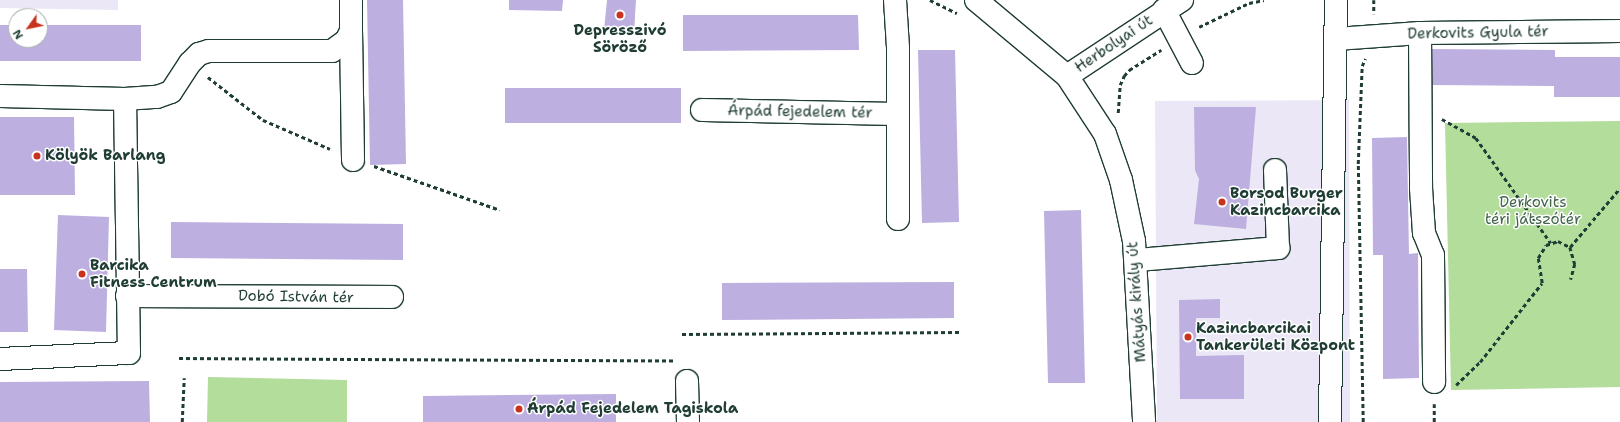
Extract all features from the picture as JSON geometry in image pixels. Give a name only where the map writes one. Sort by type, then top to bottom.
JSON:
[{"type":"street","points":[[351,0],[353,160]]},
{"type":"street","points":[[895,0],[898,219]]},
{"type":"street","name":"Mátyás király út","points":[[976,0],[1067,76],[1106,136],[1121,180],[1137,260],[1144,422]]},
{"type":"street","points":[[1330,422],[1336,0]]},
{"type":"street","points":[[1173,5],[1192,63]]},
{"type":"street","name":"Herbolyai út","points":[[1067,76],[1173,5]]},
{"type":"street","points":[[0,96],[125,99],[157,97],[171,92],[199,54],[220,51],[300,53],[332,51],[346,41],[351,31]]},
{"type":"street","name":"Derkovits Gyula tér","points":[[1336,39],[1420,33],[1620,31]]},
{"type":"street","points":[[1420,33],[1420,107],[1424,234],[1433,255],[1442,391]]},
{"type":"street","points":[[0,359],[129,354],[125,99]]},
{"type":"street","name":"Árpád fejedelem tér","points":[[702,110],[897,114]]},
{"type":"street","points":[[1137,260],[1278,248],[1275,170]]},
{"type":"street","name":"Dobó István tér","points":[[127,296],[392,297]]},
{"type":"street","points":[[686,371],[688,422]]},
{"type":"path","points":[[1363,422],[1358,164],[1362,66],[1374,36],[1374,0]]},
{"type":"path","points":[[1420,107],[1476,138],[1551,243]]},
{"type":"path","points":[[1570,247],[1620,188]]},
{"type":"path","points":[[1434,422],[1434,406],[1442,391],[1480,362],[1542,283],[1538,258],[1551,243],[1558,241],[1570,247],[1575,264],[1571,279]]},
{"type":"path","points":[[682,334],[959,332]]},
{"type":"path","points":[[179,358],[686,371]]},
{"type":"path","points":[[182,422],[184,378]]},
{"type":"shaded area","points":[[0,0],[118,0],[118,10],[0,8]]},
{"type":"shaded area","points":[[1349,100],[1350,422],[1157,422],[1155,101]]},
{"type":"green space","name":"Derkovits téri játszótér","points":[[1620,121],[1620,387],[1451,390],[1445,123]]},
{"type":"green space","points":[[208,377],[347,380],[347,422],[207,422]]},
{"type":"building","points":[[367,0],[403,0],[406,164],[370,165]]},
{"type":"building","points":[[509,0],[563,0],[562,11],[509,10]]},
{"type":"building","name":"Depresszivó Söröző","points":[[607,0],[636,0],[634,33],[604,30]]},
{"type":"building","points":[[683,15],[858,15],[859,50],[683,51]]},
{"type":"building","points":[[0,25],[8,25],[8,48],[48,48],[48,25],[141,25],[141,61],[0,61]]},
{"type":"building","points":[[1430,49],[1555,50],[1555,57],[1620,57],[1620,97],[1554,97],[1554,86],[1430,85]]},
{"type":"building","points":[[918,50],[955,50],[959,222],[922,223]]},
{"type":"building","points":[[505,88],[681,88],[681,123],[505,123]]},
{"type":"building","points":[[1194,107],[1256,107],[1246,229],[1194,224],[1199,179],[1195,170]]},
{"type":"building","name":"Kölyök Barlang","points":[[0,117],[74,117],[75,195],[0,195]]},
{"type":"building","points":[[1407,137],[1409,254],[1418,253],[1419,378],[1383,379],[1383,255],[1373,255],[1372,138]]},
{"type":"building","points":[[1081,210],[1085,383],[1048,383],[1044,211]]},
{"type":"building","name":"Barcika Fitness Centrum","points":[[58,215],[109,217],[106,332],[54,330]]},
{"type":"building","points":[[171,222],[403,224],[403,260],[171,258]]},
{"type":"building","points":[[0,269],[27,269],[28,332],[0,332]]},
{"type":"building","points":[[954,282],[954,318],[722,320],[722,283]]},
{"type":"building","name":"Kazincbarcikai Tankerületi Központ","points":[[1220,299],[1220,318],[1196,318],[1196,356],[1244,355],[1244,399],[1180,399],[1179,300]]},
{"type":"building","points":[[149,381],[150,422],[0,422],[0,382]]},
{"type":"building","name":"Árpád Fejedelem Tagiskola","points":[[616,394],[616,422],[423,422],[423,396]]},
{"type":"place","name":"Depresszivó Söröző","points":[[620,15]]},
{"type":"place","name":"Kölyök Barlang","points":[[37,156]]},
{"type":"place","name":"Borsod Burger Kazincbarcika","points":[[1222,202]]},
{"type":"place","name":"Barcika Fitness Centrum","points":[[82,274]]},
{"type":"place","name":"Kazincbarcikai Tankerületi Központ","points":[[1188,337]]},
{"type":"place","name":"Árpád Fejedelem Tagiskola","points":[[519,409]]}]
